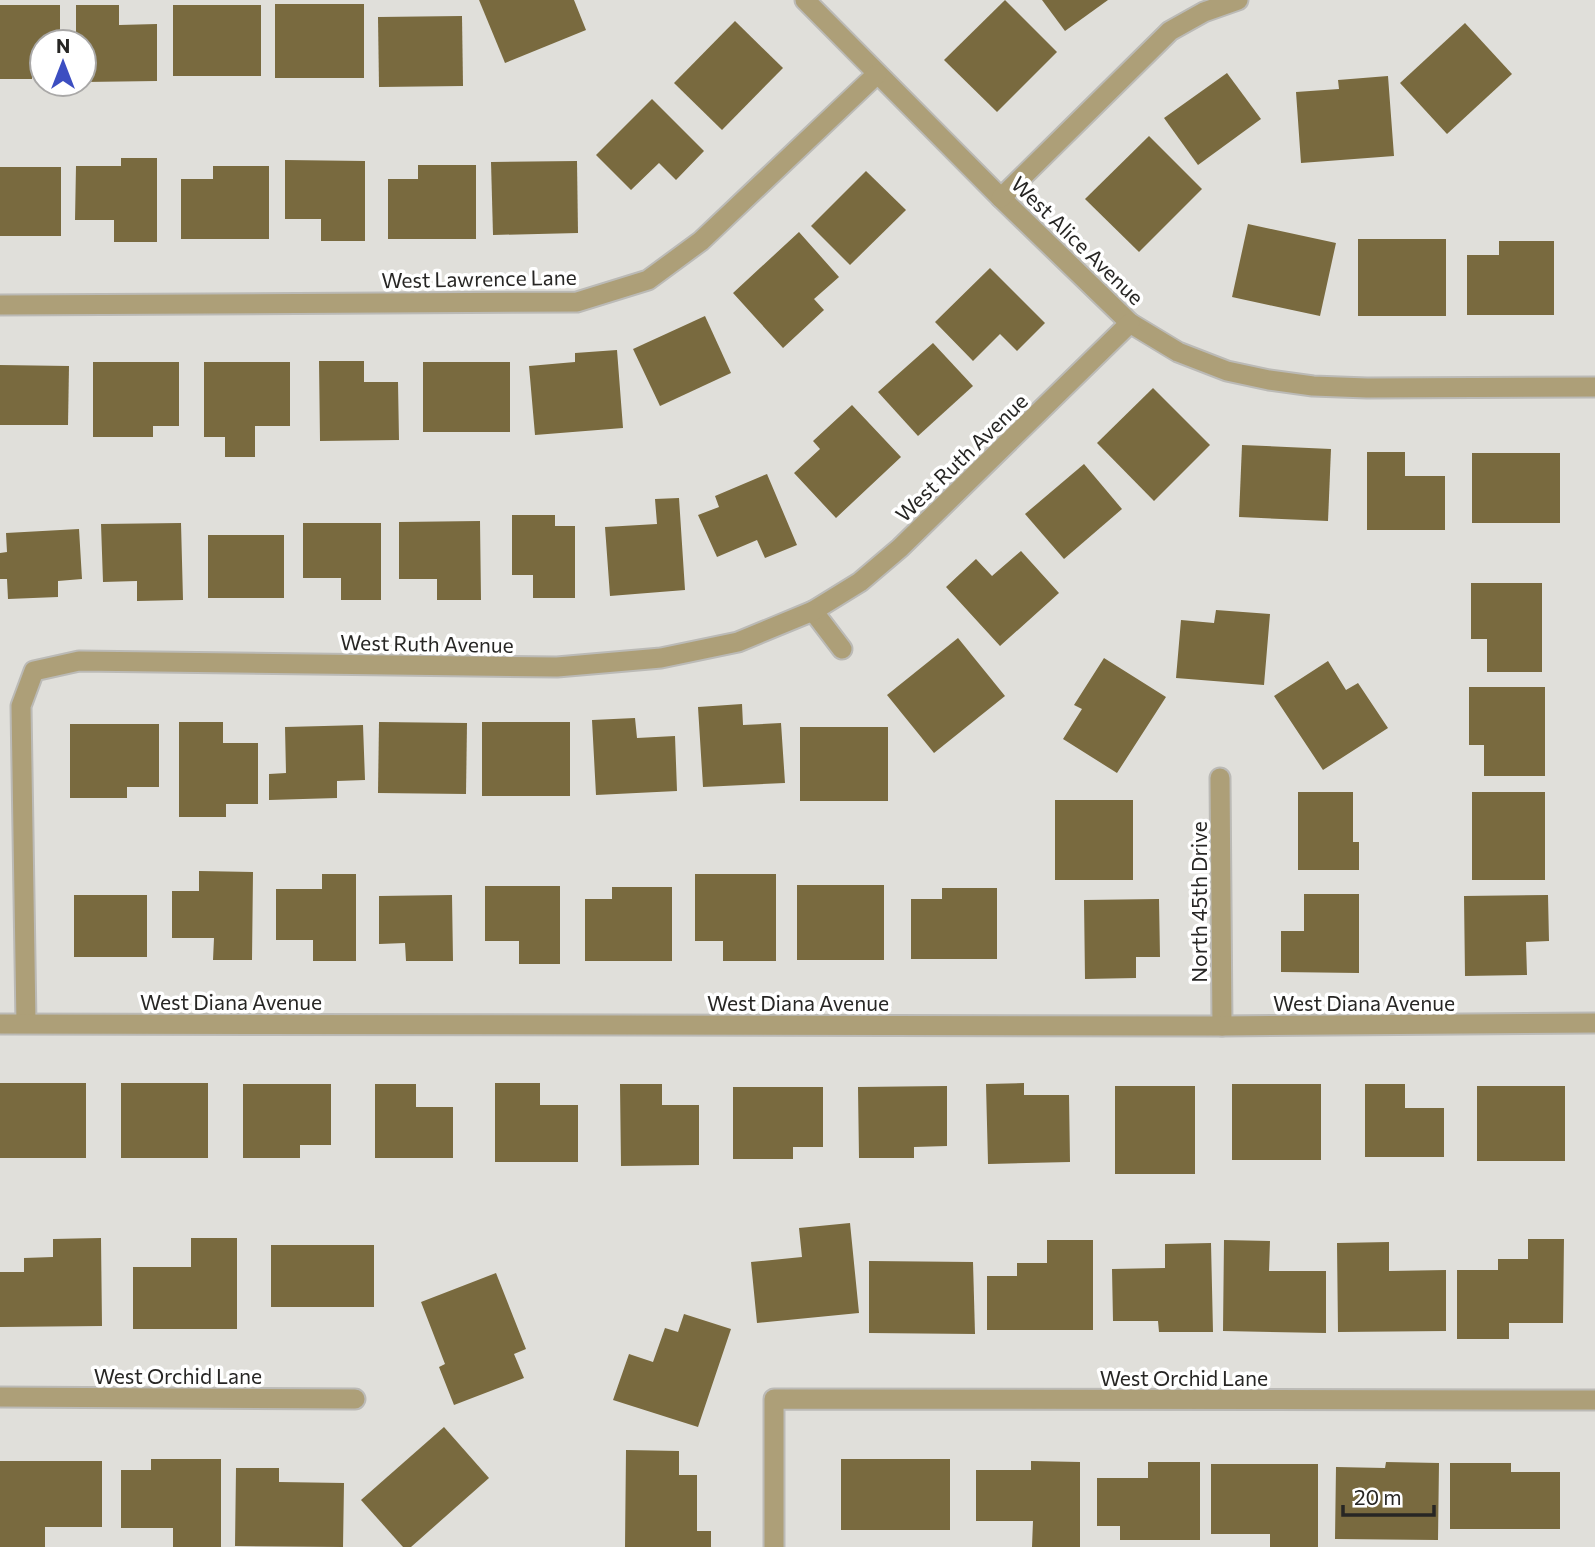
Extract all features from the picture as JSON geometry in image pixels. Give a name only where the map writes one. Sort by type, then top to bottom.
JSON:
[{"type":"street","name":"West Alice Avenue","points":[[806,0],[1001,198],[1130,323],[1178,352],[1227,371],[1313,386],[1595,387]]},
{"type":"street","points":[[1001,198],[1170,31],[1204,12],[1238,0]]},
{"type":"street","name":"West Lawrence Lane","points":[[0,305],[577,302],[648,280],[701,241],[877,74]]},
{"type":"street","name":"West Ruth Avenue","points":[[26,1023],[21,706],[34,671],[79,661],[557,667],[661,658],[738,642],[813,611],[860,582],[900,548],[1130,323]]},
{"type":"street","points":[[813,611],[842,649]]},
{"type":"street","name":"North 45th Drive","points":[[1220,778],[1222,1026]]},
{"type":"street","name":"West Diana Avenue","points":[[0,1024],[1222,1026],[1595,1023]]},
{"type":"street","name":"West Orchid Lane","points":[[0,1397],[355,1399]]},
{"type":"street","name":"West Orchid Lane","points":[[774,1547],[774,1399],[1595,1400]]},
{"type":"building","points":[[479,0],[574,0],[586,30],[505,63]]},
{"type":"building","points":[[1005,0],[1057,52],[997,112],[944,60]]},
{"type":"building","points":[[1042,0],[1108,0],[1065,31]]},
{"type":"building","points":[[275,4],[364,4],[364,78],[275,78]]},
{"type":"building","points":[[0,5],[60,5],[60,28],[28,28],[28,79],[0,79]]},
{"type":"building","points":[[76,5],[119,5],[119,25],[157,24],[157,81],[98,82],[98,28],[76,28]]},
{"type":"building","points":[[173,5],[261,5],[261,76],[173,76]]},
{"type":"building","points":[[462,16],[463,86],[379,87],[378,17]]},
{"type":"building","points":[[735,21],[783,68],[722,130],[674,83]]},
{"type":"building","points":[[1465,23],[1512,74],[1447,134],[1400,83]]},
{"type":"building","points":[[1227,73],[1261,119],[1198,165],[1164,118]]},
{"type":"building","points":[[1388,76],[1394,156],[1301,163],[1296,92],[1339,89],[1338,80]]},
{"type":"building","points":[[652,99],[704,151],[676,180],[659,163],[631,190],[596,155]]},
{"type":"building","points":[[1149,136],[1202,189],[1139,252],[1085,199]]},
{"type":"building","points":[[121,158],[157,158],[157,242],[114,242],[114,220],[75,220],[76,166],[121,166]]},
{"type":"building","points":[[285,160],[365,161],[365,241],[321,241],[321,219],[285,219]]},
{"type":"building","points":[[577,161],[578,233],[493,235],[491,162]]},
{"type":"building","points":[[418,165],[476,165],[476,239],[388,239],[388,179],[418,179]]},
{"type":"building","points":[[213,166],[269,166],[269,239],[181,239],[181,179],[213,179]]},
{"type":"building","points":[[0,167],[61,167],[61,236],[0,236]]},
{"type":"building","points":[[866,171],[906,210],[850,265],[811,226]]},
{"type":"building","points":[[1248,224],[1336,243],[1320,316],[1232,297]]},
{"type":"building","points":[[799,232],[839,277],[814,299],[824,310],[783,348],[733,293]]},
{"type":"building","points":[[1358,239],[1446,239],[1446,316],[1358,316]]},
{"type":"building","points":[[1499,241],[1554,241],[1554,315],[1467,315],[1467,255],[1499,255]]},
{"type":"building","points":[[990,268],[1045,323],[1017,351],[1000,334],[973,361],[935,322]]},
{"type":"building","points":[[705,316],[731,373],[660,406],[633,349]]},
{"type":"building","points":[[933,343],[973,386],[918,436],[878,392]]},
{"type":"building","points":[[617,350],[623,428],[535,435],[529,366],[575,362],[575,353]]},
{"type":"building","points":[[319,361],[364,361],[364,382],[398,382],[399,440],[320,441]]},
{"type":"building","points":[[93,362],[179,362],[179,426],[153,426],[153,437],[93,437]]},
{"type":"building","points":[[204,362],[290,362],[290,426],[255,426],[255,457],[225,457],[225,437],[204,437]]},
{"type":"building","points":[[423,362],[510,362],[510,432],[423,432]]},
{"type":"building","points":[[0,365],[69,366],[68,425],[0,425]]},
{"type":"building","points":[[1153,388],[1210,445],[1154,501],[1097,443]]},
{"type":"building","points":[[852,405],[901,457],[836,518],[794,473],[820,449],[813,441]]},
{"type":"building","points":[[1242,445],[1331,449],[1328,521],[1239,517]]},
{"type":"building","points":[[1367,452],[1405,452],[1405,476],[1445,476],[1445,530],[1367,530]]},
{"type":"building","points":[[1472,453],[1560,453],[1560,523],[1472,523]]},
{"type":"building","points":[[1084,464],[1122,509],[1064,559],[1025,514]]},
{"type":"building","points":[[767,474],[797,545],[765,558],[757,540],[717,557],[698,515],[719,507],[715,496]]},
{"type":"building","points":[[679,498],[685,590],[610,596],[605,527],[657,524],[655,499]]},
{"type":"building","points":[[512,515],[555,515],[555,526],[575,526],[575,598],[533,598],[533,575],[512,575]]},
{"type":"building","points":[[480,521],[481,600],[437,600],[437,579],[399,579],[399,522]]},
{"type":"building","points":[[181,523],[183,600],[137,601],[137,581],[103,582],[101,524]]},
{"type":"building","points":[[303,523],[381,523],[381,600],[341,600],[341,578],[303,578]]},
{"type":"building","points":[[79,529],[82,579],[58,581],[58,597],[8,599],[7,579],[0,579],[0,553],[7,552],[6,533]]},
{"type":"building","points":[[208,535],[284,535],[284,598],[208,598]]},
{"type":"building","points":[[1021,551],[1059,593],[1000,646],[946,587],[976,559],[992,576]]},
{"type":"building","points":[[1471,583],[1542,583],[1542,672],[1487,672],[1487,639],[1471,639]]},
{"type":"building","points":[[1216,610],[1270,614],[1264,685],[1176,678],[1181,620],[1214,623]]},
{"type":"building","points":[[958,638],[1005,696],[934,753],[887,695]]},
{"type":"building","points":[[1104,658],[1166,697],[1117,773],[1063,739],[1082,709],[1074,705]]},
{"type":"building","points":[[1328,661],[1346,690],[1358,683],[1388,728],[1323,770],[1274,696]]},
{"type":"building","points":[[1469,687],[1545,687],[1545,776],[1484,776],[1484,745],[1469,745]]},
{"type":"building","points":[[742,704],[743,725],[781,723],[785,783],[703,787],[698,707]]},
{"type":"building","points":[[635,718],[637,738],[675,736],[677,791],[596,795],[592,720]]},
{"type":"building","points":[[179,722],[223,722],[223,743],[258,743],[258,804],[226,804],[226,817],[179,817]]},
{"type":"building","points":[[379,722],[467,723],[466,794],[378,793]]},
{"type":"building","points":[[482,722],[570,722],[570,796],[482,796]]},
{"type":"building","points":[[70,724],[159,724],[159,787],[127,787],[127,798],[70,798]]},
{"type":"building","points":[[363,725],[365,780],[337,781],[337,798],[269,800],[269,774],[286,773],[285,727]]},
{"type":"building","points":[[800,727],[888,727],[888,801],[800,801]]},
{"type":"building","points":[[1298,792],[1353,792],[1353,842],[1359,842],[1359,870],[1298,870]]},
{"type":"building","points":[[1472,792],[1545,792],[1545,880],[1472,880]]},
{"type":"building","points":[[1055,800],[1133,800],[1133,880],[1055,880]]},
{"type":"building","points":[[199,871],[253,872],[252,960],[213,960],[214,938],[172,938],[172,891],[199,891]]},
{"type":"building","points":[[322,874],[356,874],[356,961],[313,961],[313,940],[276,940],[276,889],[322,889]]},
{"type":"building","points":[[695,874],[776,874],[776,961],[723,961],[723,941],[695,941]]},
{"type":"building","points":[[797,885],[884,885],[884,960],[797,960]]},
{"type":"building","points":[[485,886],[560,886],[560,964],[519,964],[519,941],[485,941]]},
{"type":"building","points":[[612,887],[672,887],[672,961],[585,961],[585,899],[612,899]]},
{"type":"building","points":[[942,888],[997,888],[997,959],[911,959],[911,899],[942,899]]},
{"type":"building","points":[[1304,894],[1359,894],[1359,973],[1281,972],[1281,931],[1304,931]]},
{"type":"building","points":[[74,895],[147,895],[147,957],[74,957]]},
{"type":"building","points":[[452,895],[453,961],[406,961],[405,943],[379,944],[379,896]]},
{"type":"building","points":[[1548,895],[1549,941],[1526,942],[1527,975],[1465,976],[1464,896]]},
{"type":"building","points":[[1159,899],[1160,957],[1136,957],[1136,978],[1085,979],[1084,900]]},
{"type":"building","points":[[0,1083],[86,1083],[86,1158],[0,1158]]},
{"type":"building","points":[[121,1083],[208,1083],[208,1158],[121,1158]]},
{"type":"building","points":[[495,1083],[540,1083],[540,1105],[578,1105],[578,1162],[495,1162]]},
{"type":"building","points":[[1024,1083],[1024,1095],[1069,1095],[1070,1162],[988,1164],[986,1084]]},
{"type":"building","points":[[243,1084],[331,1084],[331,1145],[300,1145],[300,1158],[243,1158]]},
{"type":"building","points":[[375,1084],[416,1084],[416,1107],[453,1107],[453,1158],[375,1158]]},
{"type":"building","points":[[620,1084],[662,1084],[662,1105],[699,1105],[699,1165],[621,1166]]},
{"type":"building","points":[[1232,1084],[1321,1084],[1321,1160],[1232,1160]]},
{"type":"building","points":[[1365,1084],[1405,1084],[1405,1108],[1444,1108],[1444,1157],[1365,1157]]},
{"type":"building","points":[[947,1086],[947,1146],[914,1147],[914,1158],[859,1158],[858,1087]]},
{"type":"building","points":[[1115,1086],[1195,1086],[1195,1174],[1115,1174]]},
{"type":"building","points":[[1477,1086],[1565,1086],[1565,1161],[1477,1161]]},
{"type":"building","points":[[733,1087],[823,1087],[823,1147],[793,1147],[793,1159],[733,1159]]},
{"type":"building","points":[[850,1223],[859,1313],[757,1323],[751,1262],[802,1257],[799,1228]]},
{"type":"building","points":[[101,1238],[102,1326],[0,1327],[0,1272],[24,1272],[24,1258],[53,1257],[53,1239]]},
{"type":"building","points":[[191,1238],[237,1238],[237,1329],[133,1329],[133,1267],[191,1267]]},
{"type":"building","points":[[1528,1239],[1564,1239],[1563,1323],[1509,1323],[1509,1339],[1457,1339],[1457,1270],[1498,1270],[1498,1259],[1528,1259]]},
{"type":"building","points":[[1047,1240],[1093,1240],[1093,1330],[987,1330],[987,1276],[1017,1276],[1017,1263],[1047,1263]]},
{"type":"building","points":[[1224,1240],[1270,1241],[1269,1271],[1326,1271],[1326,1333],[1223,1331]]},
{"type":"building","points":[[1389,1242],[1389,1271],[1446,1270],[1446,1331],[1338,1332],[1337,1243]]},
{"type":"building","points":[[1211,1243],[1213,1332],[1159,1332],[1158,1321],[1113,1321],[1112,1269],[1165,1268],[1165,1244]]},
{"type":"building","points":[[271,1245],[374,1245],[374,1307],[271,1307]]},
{"type":"building","points":[[869,1261],[973,1262],[975,1334],[869,1333]]},
{"type":"building","points":[[496,1273],[526,1349],[514,1354],[524,1378],[454,1405],[439,1367],[445,1364],[421,1302]]},
{"type":"building","points":[[684,1314],[731,1329],[698,1427],[613,1400],[629,1354],[653,1362],[665,1328],[678,1332]]},
{"type":"building","points":[[444,1427],[489,1478],[411,1547],[403,1547],[361,1500]]},
{"type":"building","points":[[626,1450],[679,1451],[679,1475],[697,1475],[697,1531],[711,1531],[711,1547],[625,1547]]},
{"type":"building","points":[[151,1459],[221,1459],[221,1547],[173,1547],[173,1528],[121,1528],[121,1470],[151,1470]]},
{"type":"building","points":[[841,1459],[950,1459],[950,1530],[841,1530]]},
{"type":"building","points":[[0,1461],[102,1461],[102,1527],[45,1527],[45,1547],[0,1547]]},
{"type":"building","points":[[1031,1461],[1080,1462],[1080,1547],[1032,1547],[1033,1521],[976,1521],[976,1470],[1031,1470]]},
{"type":"building","points":[[1148,1462],[1200,1462],[1200,1540],[1120,1540],[1120,1526],[1097,1526],[1097,1478],[1148,1478]]},
{"type":"building","points":[[1386,1462],[1439,1463],[1438,1540],[1335,1539],[1336,1467],[1385,1468]]},
{"type":"building","points":[[1450,1463],[1511,1463],[1511,1472],[1560,1472],[1560,1529],[1450,1529]]},
{"type":"building","points":[[1211,1464],[1318,1464],[1318,1547],[1270,1547],[1270,1534],[1211,1534]]},
{"type":"building","points":[[236,1468],[279,1468],[279,1482],[344,1483],[343,1547],[235,1546]]}]
